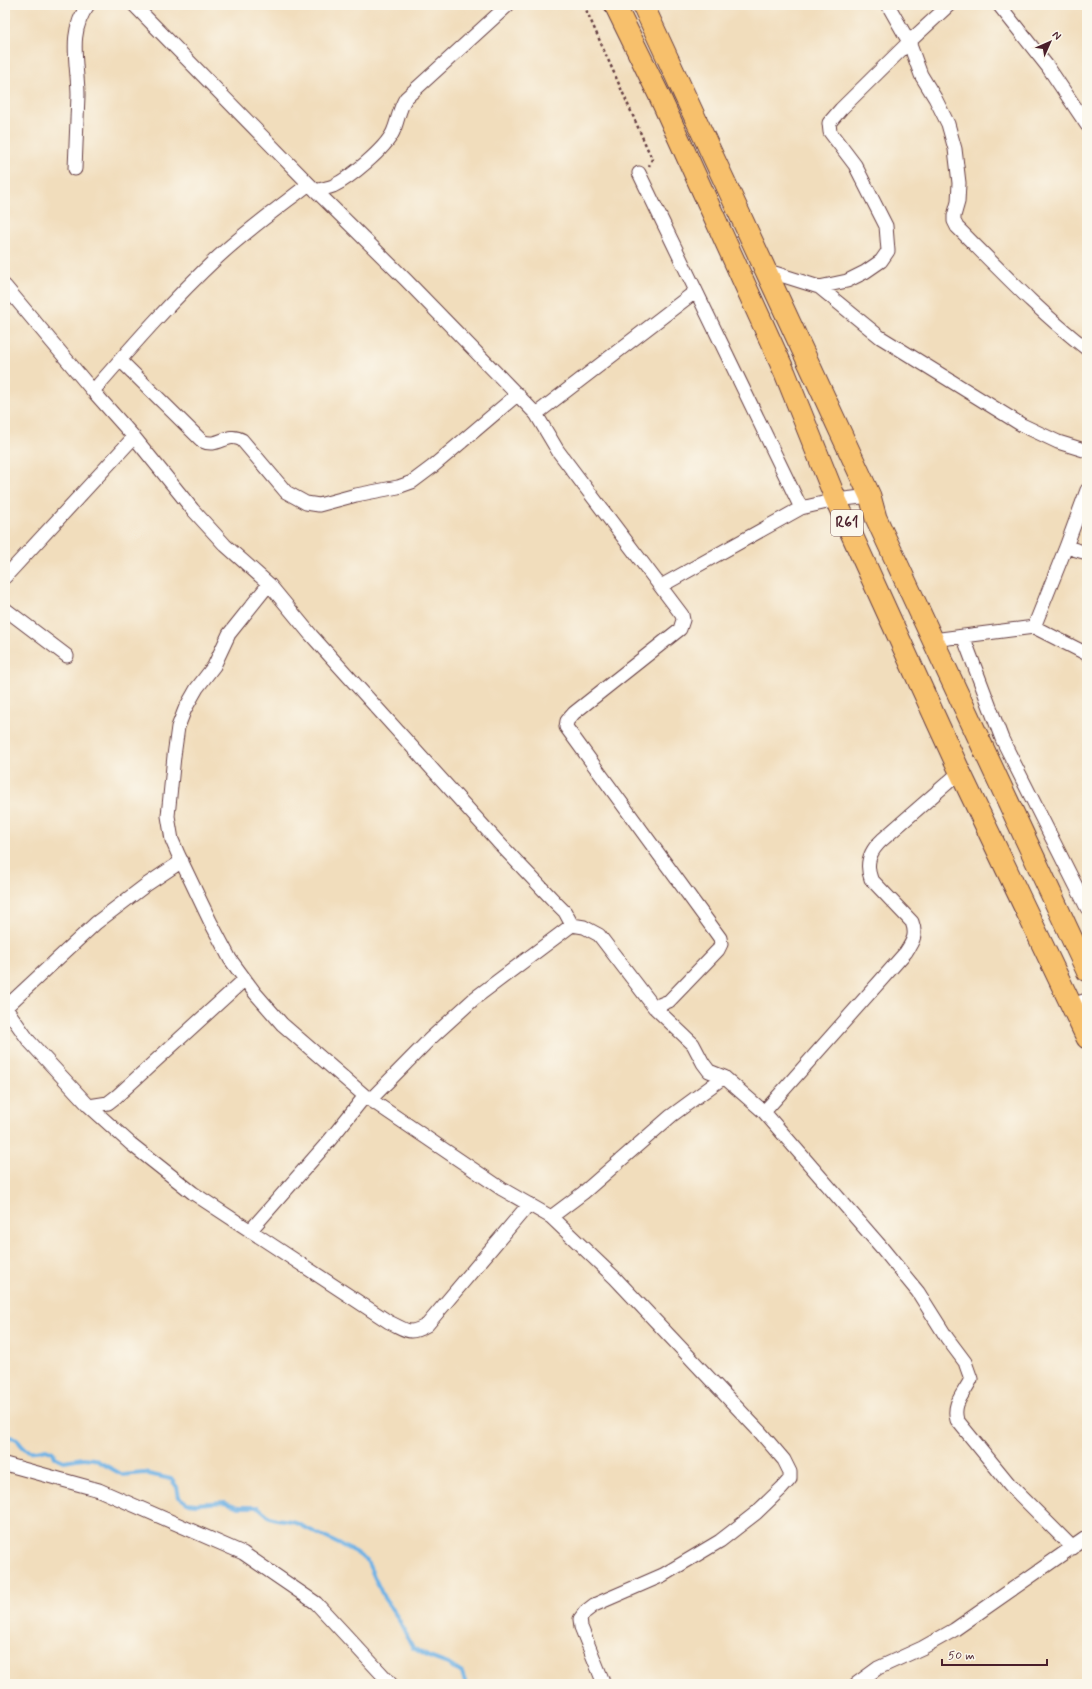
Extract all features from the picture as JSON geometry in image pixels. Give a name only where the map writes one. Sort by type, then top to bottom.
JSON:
[{"type":"main road","name":"R61","points":[[615,5],[659,95],[785,373],[836,500],[960,772],[1079,1002],[1087,1038]]},
{"type":"main road","name":"R61","points":[[643,5],[870,496],[876,518],[1087,971]]},
{"type":"street","points":[[75,168],[78,93],[74,58],[78,27],[83,12],[88,5]]},
{"type":"street","points":[[134,5],[312,188],[406,280],[536,414],[558,451],[682,615],[683,620],[680,628],[574,713],[567,721],[566,728],[720,938],[721,944],[718,950],[669,1001],[654,1007]]},
{"type":"street","points":[[93,391],[170,304],[218,257],[245,234],[312,188],[334,186],[352,175],[373,156],[392,134],[399,111],[406,98],[508,5]]},
{"type":"street","points":[[888,5],[909,42],[921,75],[948,124],[955,149],[959,183],[958,202],[954,216],[954,221],[957,227],[1006,278],[1062,330],[1087,349]]},
{"type":"street","points":[[819,287],[848,281],[881,261],[888,251],[886,226],[855,166],[830,132],[830,123],[841,109],[909,42],[950,5]]},
{"type":"street","points":[[1000,5],[1048,67],[1087,125]]},
{"type":"street","points":[[639,172],[801,508]]},
{"type":"street","points":[[765,270],[819,287],[880,338],[1022,425],[1058,442],[1087,451]]},
{"type":"street","points":[[5,286],[93,391],[134,437],[193,510],[226,545],[269,584],[311,635],[339,664],[493,836],[565,912],[572,925]]},
{"type":"street","points":[[536,414],[696,292]]},
{"type":"street","points":[[120,360],[202,441],[208,444],[216,443],[232,437],[242,440],[286,492],[306,503],[319,505],[331,503],[356,494],[398,487],[412,482],[432,467],[518,394]]},
{"type":"street","points":[[5,577],[134,437]]},
{"type":"street","points":[[1034,627],[1087,490]]},
{"type":"street","points":[[660,586],[801,508],[836,500],[870,496]]},
{"type":"street","points":[[1066,547],[1087,553]]},
{"type":"street","points":[[269,584],[229,634],[214,666],[197,688],[185,709],[178,727],[174,756],[168,816],[172,840],[210,921],[230,959],[282,1024],[367,1098],[502,1189],[551,1216],[615,1278],[754,1426],[784,1460],[790,1472],[790,1479],[782,1488],[756,1513],[720,1541],[663,1575],[594,1605],[585,1612],[580,1618],[581,1627],[604,1684]]},
{"type":"street","points":[[5,609],[67,656]]},
{"type":"street","points":[[933,640],[1034,627],[1087,654]]},
{"type":"street","points":[[963,636],[1002,739],[1087,908]]},
{"type":"street","points":[[764,1112],[906,952],[915,939],[915,930],[912,922],[871,878],[868,871],[869,859],[875,847],[882,840],[960,772]]},
{"type":"street","points":[[182,861],[146,885],[96,923],[5,1008],[29,1041],[89,1106],[131,1144],[194,1193],[389,1322],[409,1332],[416,1332],[427,1325],[529,1204]]},
{"type":"street","points":[[250,1231],[367,1098],[475,998],[572,925],[584,927],[599,935],[654,1007],[694,1044],[702,1063],[708,1071],[724,1077],[764,1112],[882,1248],[927,1304],[937,1323],[965,1362],[970,1373],[971,1379],[956,1405],[954,1412],[957,1420],[1010,1485],[1073,1548]]},
{"type":"street","points":[[89,1106],[108,1103],[117,1096],[245,979]]},
{"type":"street","points":[[551,1216],[583,1193],[671,1116],[724,1077]]},
{"type":"street","points":[[5,1464],[99,1490],[243,1553],[316,1603],[391,1684]]},
{"type":"street","points":[[856,1684],[878,1668],[922,1648],[954,1630],[1087,1537]]},
{"type":"path","points":[[584,5],[652,160],[649,166],[639,172]]},
{"type":"waterway","points":[[5,1438],[11,1437],[17,1439],[20,1444],[29,1451],[46,1449],[53,1452],[55,1457],[64,1461],[83,1458],[94,1459],[123,1475],[144,1473],[171,1479],[177,1487],[179,1497],[187,1503],[196,1504],[225,1502],[238,1507],[258,1507],[270,1517],[292,1521],[355,1552],[367,1561],[384,1598],[398,1618],[413,1648],[429,1657],[448,1664],[462,1673],[466,1684]]}]
